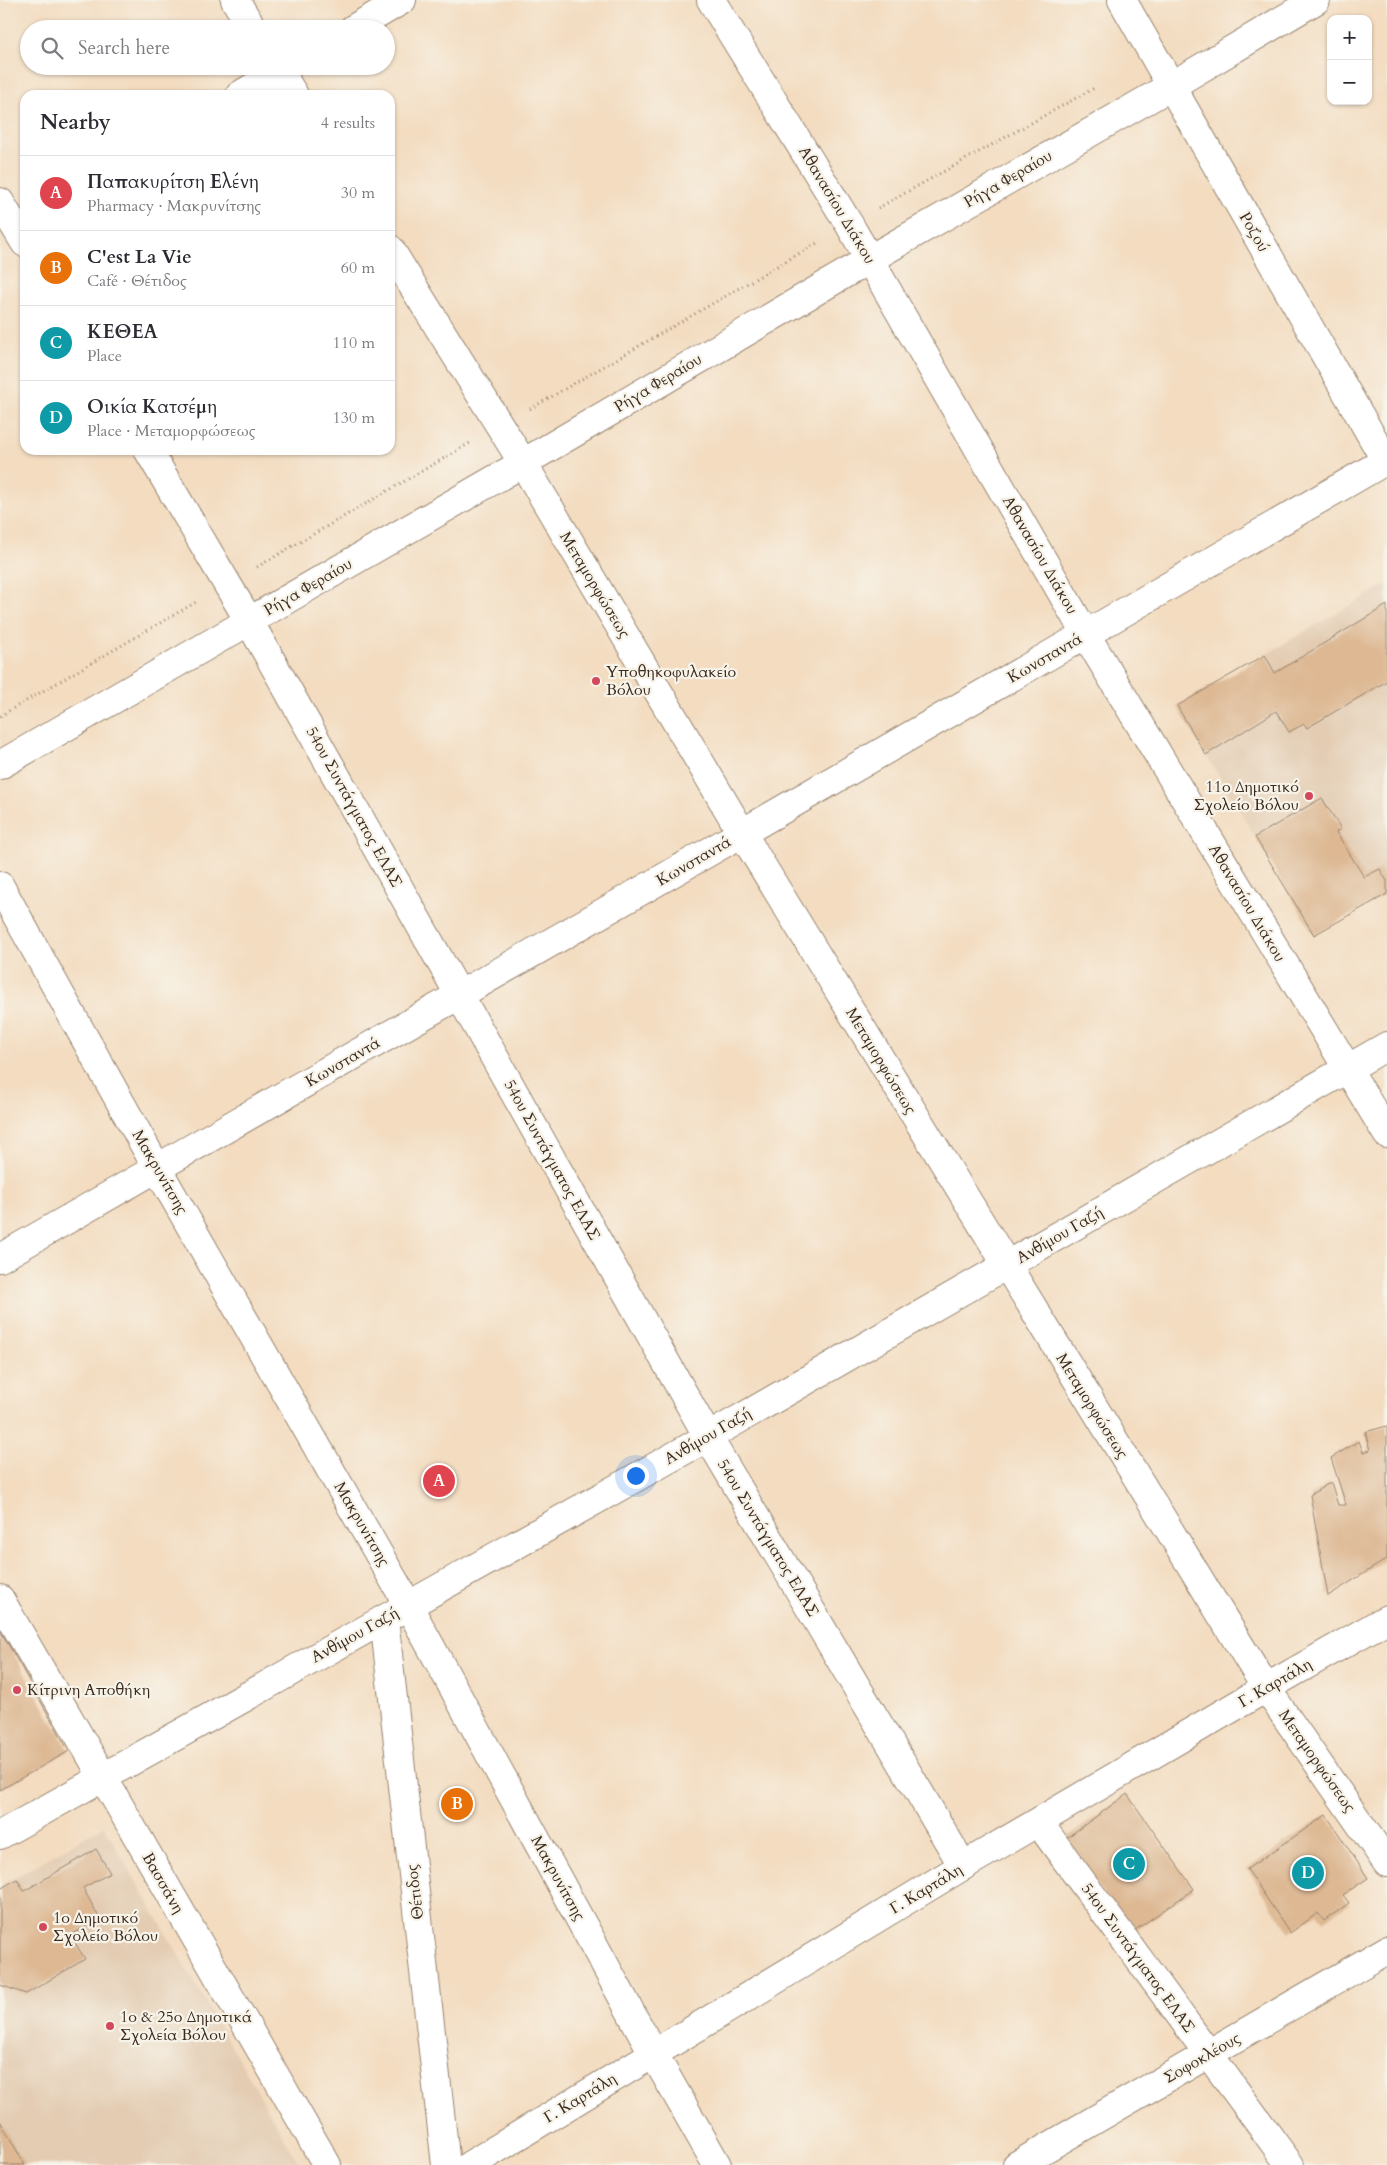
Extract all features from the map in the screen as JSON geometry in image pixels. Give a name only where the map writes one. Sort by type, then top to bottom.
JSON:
[{"type":"street","points":[[235,0],[247,20]]},
{"type":"street","points":[[368,20],[402,0]]},
{"type":"street","name":"Αθανασίου Διάκου","points":[[711,0],[870,259],[1086,634],[1387,1134]]},
{"type":"street","name":"Ροζού","points":[[1122,0],[1387,461]]},
{"type":"street","name":"Ρήγα Φεραίου","points":[[0,765],[523,464],[870,259],[1171,86],[1316,0]]},
{"type":"street","points":[[248,90],[271,75]]},
{"type":"street","points":[[285,75],[292,90]]},
{"type":"street","points":[[0,202],[16,233]]},
{"type":"street","name":"Μεταμορφώσεως","points":[[395,257],[523,464],[742,833],[1266,1688],[1387,1863]]},
{"type":"street","name":"54ου Συντάγματος ΕΛΑΣ","points":[[151,455],[250,621],[708,1436],[963,1866]]},
{"type":"street","name":"Κωνσταντά","points":[[0,1258],[1387,461]]},
{"type":"street","name":"Μακρυνίτσης","points":[[0,886],[157,1168],[408,1605],[654,2053],[718,2165]]},
{"type":"street","name":"Ανθίμου Γαζή","points":[[0,1835],[708,1436],[1387,1046]]},
{"type":"street","name":"Βασσάνη","points":[[0,1599],[327,2165]]},
{"type":"street","name":"Θέτιδος","points":[[384,1619],[446,2165]]},
{"type":"street","name":"Γ. Καρτάλη","points":[[470,2165],[963,1866],[1387,1619]]},
{"type":"street","name":"54ου Συντάγματος ΕΛΑΣ","points":[[1039,1823],[1290,2165]]},
{"type":"street","name":"Σοφοκλέους","points":[[1017,2165],[1387,1950]]},
{"type":"path","points":[[0,716],[849,224],[1101,84]]},
{"type":"shaded area","name":"11ο Δημοτικό Σχολείο Βόλου","points":[[1387,584],[1387,894],[1314,935],[1177,706]]},
{"type":"shaded area","name":"1ο & 25ο Δημοτικά Σχολεία Βόλου","points":[[104,1826],[300,2165],[0,2165],[0,1886]]},
{"type":"building","points":[[1387,605],[1387,681],[1307,728],[1304,724],[1289,732],[1276,711],[1206,755],[1177,706],[1265,655],[1275,673]]},
{"type":"building","points":[[1322,798],[1341,829],[1336,832],[1364,877],[1380,869],[1387,881],[1387,894],[1314,935],[1255,837]]},
{"type":"building","points":[[1387,1426],[1387,1559],[1328,1596],[1310,1495],[1331,1482],[1338,1505],[1346,1505],[1331,1458],[1359,1441],[1363,1452],[1370,1450],[1365,1432]]},
{"type":"building","name":"Κίτρινη Αποθήκη","points":[[0,1630],[69,1751],[0,1790]]},
{"type":"building","points":[[1127,1794],[1194,1889],[1131,1933],[1065,1839]]},
{"type":"building","points":[[1326,1815],[1368,1878],[1343,1895],[1349,1903],[1324,1921],[1318,1913],[1290,1933],[1247,1869]]},
{"type":"building","name":"1ο Δημοτικό Σχολείο Βόλου","points":[[96,1849],[110,1873],[83,1888],[100,1919],[70,1935],[85,1959],[26,1994],[0,1985],[0,1889],[17,1879],[24,1891]]},
{"type":"building","points":[[0,2121],[25,2165],[0,2165]]},
{"type":"place","name":"Υποθηκοφυλακείο Βόλου","points":[[596,681]]},
{"type":"place","name":"11ο Δημοτικό Σχολείο Βόλου","points":[[1309,796]]},
{"type":"place","name":"Παπακυρίτση Ελένη","points":[[439,1481]]},
{"type":"place","name":"Κίτρινη Αποθήκη","points":[[17,1690]]},
{"type":"place","name":"C'est La Vie","points":[[457,1804]]},
{"type":"place","name":"ΚΕΘΕΑ","points":[[1129,1864]]},
{"type":"place","name":"Οικία Κατσέμη","points":[[1308,1873]]},
{"type":"place","name":"1ο Δημοτικό Σχολείο Βόλου","points":[[43,1927]]},
{"type":"place","name":"1ο & 25ο Δημοτικά Σχολεία Βόλου","points":[[110,2026]]}]
